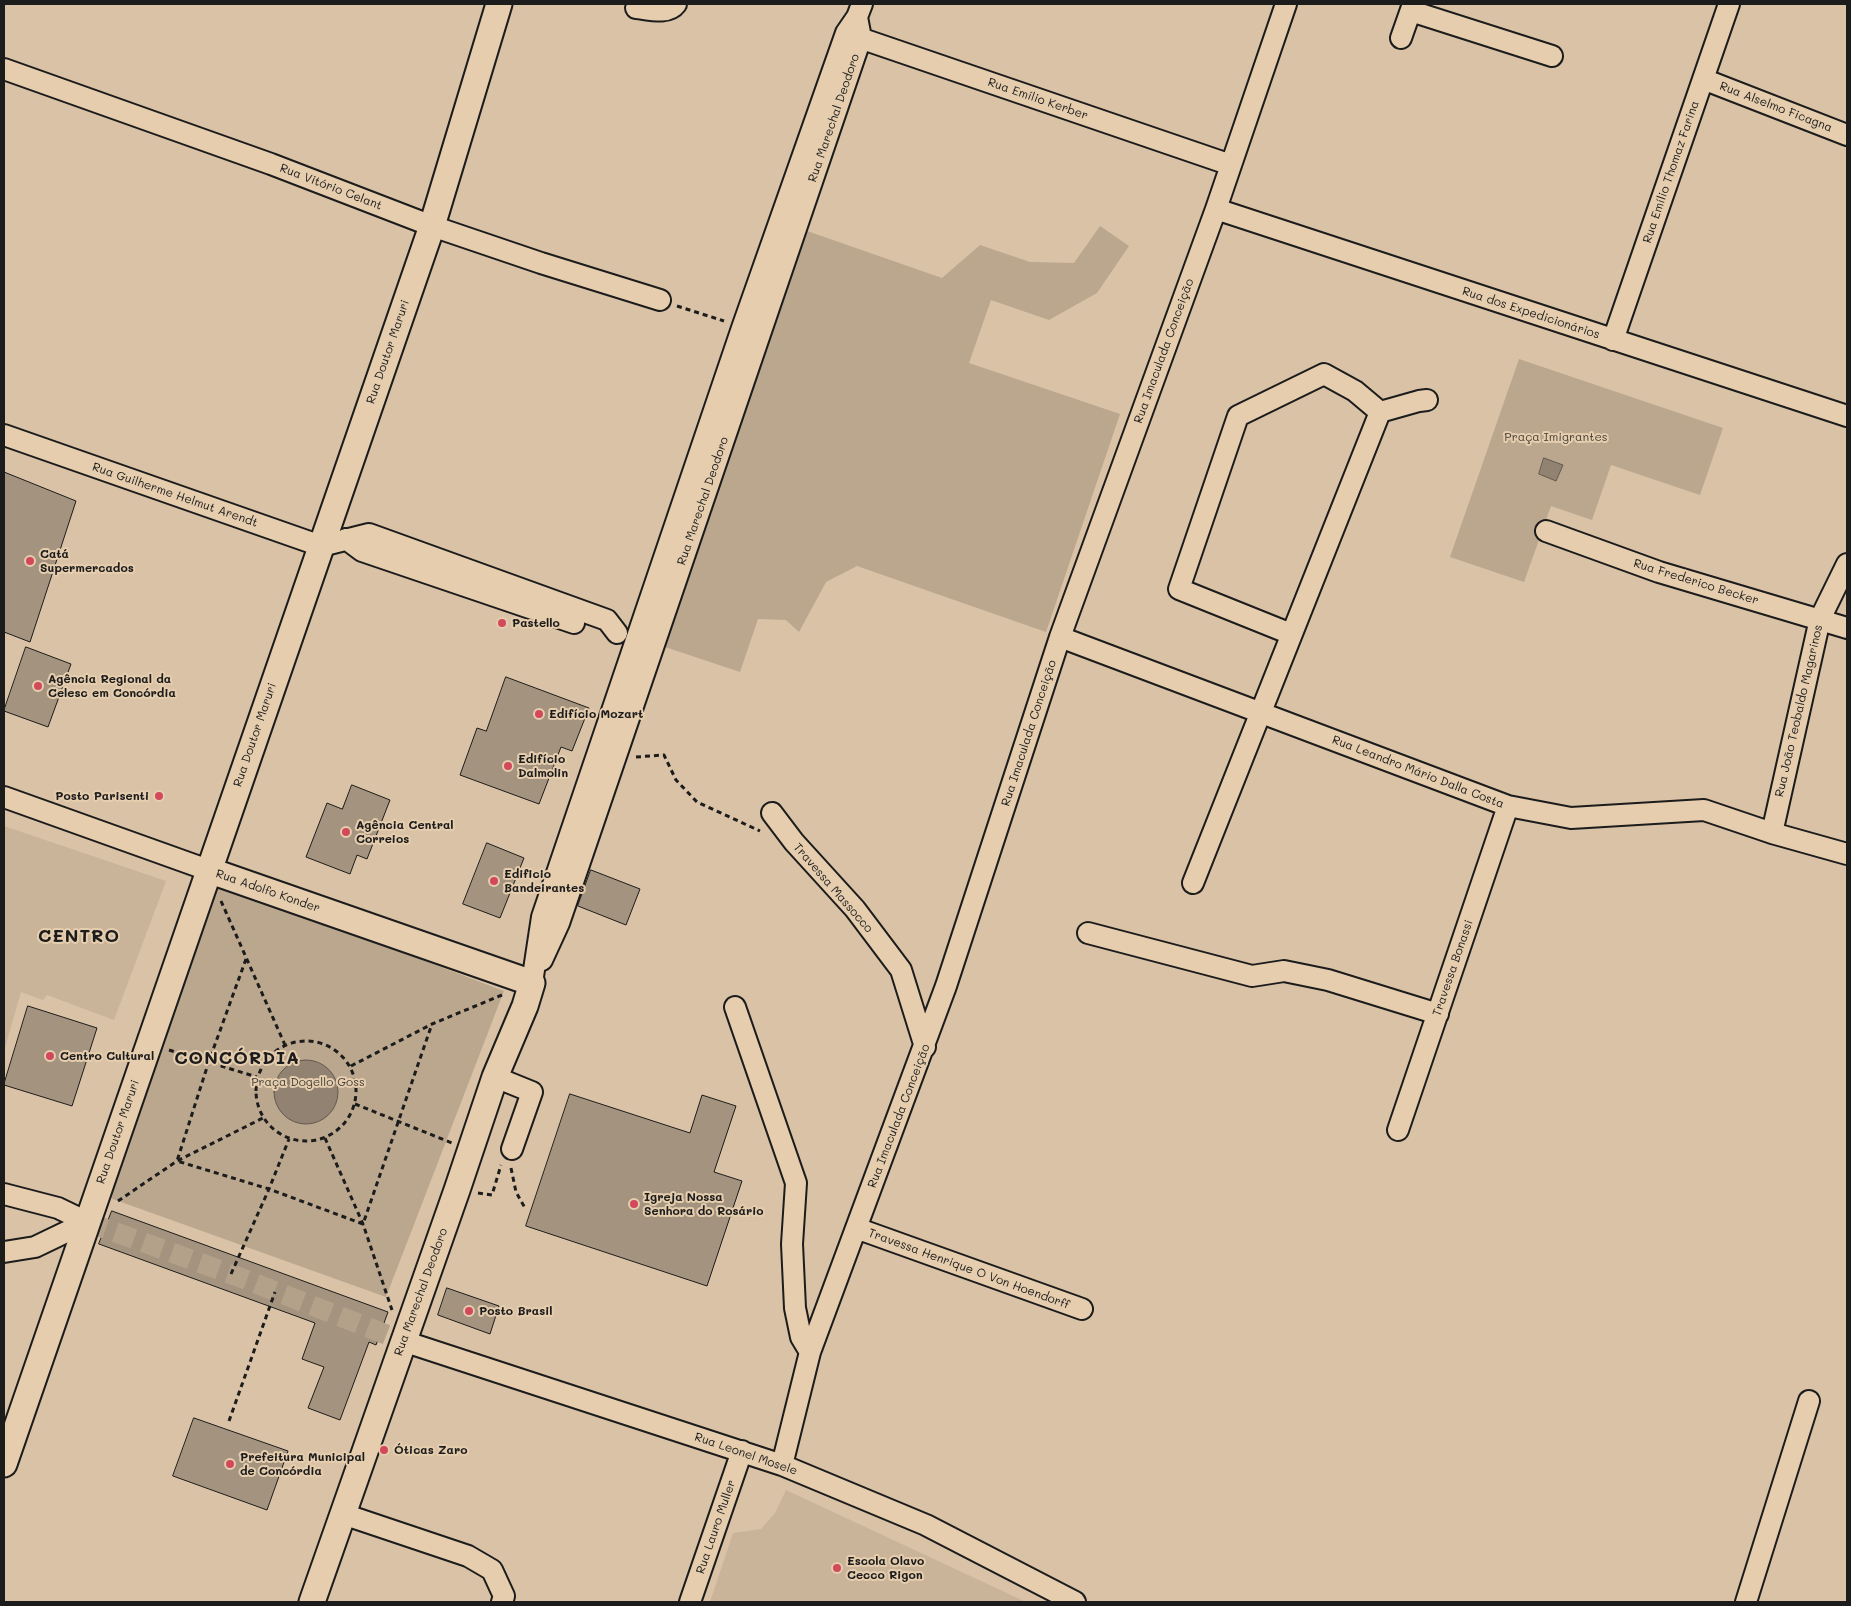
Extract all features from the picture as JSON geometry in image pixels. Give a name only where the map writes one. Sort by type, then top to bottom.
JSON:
[{"type":"main road","name":"Rua Doutor Maruri","points":[[4,1464],[432,226],[499,4]]},
{"type":"main road","name":"Rua Adolfo Konder","points":[[208,870],[532,983]]},
{"type":"main road","name":"Rua Marechal Deodoro","points":[[312,1602],[457,1190],[469,1150],[495,1077],[526,1006],[532,983]]},
{"type":"street","points":[[636,8],[666,11],[672,9],[676,4]]},
{"type":"street","name":"Rua Imaculada Conceição","points":[[782,1464],[810,1352],[925,1047],[1060,637],[1216,209],[1286,4]]},
{"type":"street","name":"Rua Emílio Thomaz Farina","points":[[1613,340],[1729,4]]},
{"type":"street","points":[[1401,38],[1412,7],[1552,56]]},
{"type":"street","name":"Rua Marechal Deodoro","points":[[532,983],[542,917],[645,643],[853,36],[859,10]]},
{"type":"street","name":"Rua Emílio Kerber","points":[[853,36],[1231,165]]},
{"type":"street","name":"Rua Marechal Deodoro","points":[[532,983],[559,923],[609,776],[645,643],[742,328],[853,36]]},
{"type":"street","name":"Rua Vitório Celant","points":[[4,69],[271,164],[432,226],[541,263],[660,300]]},
{"type":"street","name":"Rua Alselmo Ficagna","points":[[1703,79],[1847,135]]},
{"type":"street","name":"Rua dos Expedicionários","points":[[1216,209],[1847,416]]},
{"type":"street","points":[[1291,634],[1179,589],[1238,416],[1324,374],[1355,391],[1380,412]]},
{"type":"street","points":[[1380,412],[1419,400],[1427,400]]},
{"type":"street","points":[[1193,883],[1380,412]]},
{"type":"street","name":"Rua Guilherme Helmut Arendt","points":[[4,435],[321,546]]},
{"type":"street","name":"Rua Frederico Becker","points":[[1546,530],[1659,572],[1847,628]]},
{"type":"street","points":[[321,546],[346,539],[362,551],[604,633],[617,633],[645,643]]},
{"type":"street","name":"Rua João Teobaldo Magarinos","points":[[1772,833],[1820,619],[1847,564]]},
{"type":"street","name":"Rua Leandro Mário Dalla Costa","points":[[1060,637],[1508,806],[1571,818],[1704,810],[1772,833],[1847,854]]},
{"type":"street","name":"Rua Adolfo Konder","points":[[4,797],[208,870]]},
{"type":"street","name":"Travessa Bonassi","points":[[1398,1130],[1508,806]]},
{"type":"street","name":"Travessa Massocco","points":[[772,813],[794,842],[855,909],[901,970],[925,1047]]},
{"type":"street","points":[[1088,933],[1252,976],[1284,971],[1328,980],[1438,1014]]},
{"type":"street","points":[[735,1007],[796,1183],[792,1244],[795,1308],[802,1337],[810,1352]]},
{"type":"street","points":[[495,1077],[532,1092],[512,1149]]},
{"type":"street","points":[[4,1194],[58,1208],[87,1222]]},
{"type":"street","points":[[4,1252],[35,1248],[87,1222]]},
{"type":"street","name":"Travessa Henrique O Von Hoendorff","points":[[856,1228],[1082,1309]]},
{"type":"street","name":"Rua Leonel Mosele","points":[[403,1341],[782,1464],[926,1525],[1075,1602]]},
{"type":"street","points":[[1746,1602],[1809,1401]]},
{"type":"street","name":"Rua Lauro Muller","points":[[690,1602],[742,1451]]},
{"type":"street","points":[[343,1514],[468,1556],[492,1570],[504,1596],[502,1602]]},
{"type":"path","points":[[660,300],[742,328]]},
{"type":"path","points":[[609,776],[632,758],[664,755],[676,780],[697,802],[757,830],[794,842]]},
{"type":"path","points":[[208,870],[285,1045]]},
{"type":"path","points":[[177,1161],[209,1061],[246,959]]},
{"type":"path","points":[[351,1066],[432,1024],[532,983]]},
{"type":"path","points":[[363,1224],[432,1024]]},
{"type":"path","points":[[300,1040],[315,1041],[329,1046],[342,1054],[351,1066],[357,1092],[355,1104],[344,1125],[325,1138],[313,1141],[289,1139],[270,1127],[263,1118],[257,1105],[255,1091],[257,1077],[263,1064],[273,1053],[285,1045],[300,1040]]},
{"type":"path","points":[[148,1044],[257,1077]]},
{"type":"path","points":[[355,1104],[469,1150]]},
{"type":"path","points":[[87,1222],[177,1161],[263,1118]]},
{"type":"path","points":[[325,1138],[363,1224],[403,1341]]},
{"type":"path","points":[[231,1274],[289,1139]]},
{"type":"path","points":[[457,1190],[492,1195],[502,1161],[512,1149]]},
{"type":"path","points":[[512,1149],[510,1164],[512,1180],[525,1208]]},
{"type":"path","points":[[177,1161],[269,1189],[363,1224]]},
{"type":"path","points":[[229,1421],[275,1292]]},
{"type":"shaded area","points":[[1544,458],[1563,465],[1556,481],[1539,474]]},
{"type":"shaded area","points":[[4,826],[166,881],[114,1020],[47,995],[43,1000],[21,992],[4,1051]]},
{"type":"shaded area","points":[[306,1060],[324,1066],[332,1074],[338,1092],[332,1110],[324,1118],[306,1124],[288,1118],[280,1110],[274,1092],[280,1074],[288,1066]]},
{"type":"shaded area","name":"Escola Olavo Cecco Rigon","points":[[786,1490],[1026,1602],[710,1602],[733,1533],[761,1529],[775,1513]]},
{"type":"green space","points":[[1100,226],[1129,246],[1097,293],[1049,320],[991,300],[969,363],[1120,414],[1046,632],[857,566],[826,582],[799,632],[786,620],[758,619],[740,672],[662,646],[807,231],[942,278],[980,245],[1030,262],[1074,263]]},
{"type":"green space","name":"Praça Imigrantes","points":[[1519,359],[1723,428],[1700,495],[1611,465],[1592,520],[1551,506],[1524,582],[1450,557]]},
{"type":"green space","name":"Praça Dogello Goss","points":[[217,882],[504,991],[386,1297],[110,1198]]},
{"type":"building","name":"Catá Supermercados","points":[[4,472],[76,501],[30,642],[4,632]]},
{"type":"building","name":"Agência Regional da Celesc em Concórdia","points":[[26,647],[71,664],[48,727],[4,711]]},
{"type":"building","points":[[506,677],[589,708],[572,751],[561,747],[539,804],[460,775],[477,728],[486,731]]},
{"type":"building","name":"Agência Central Correios","points":[[352,785],[390,800],[367,859],[357,855],[350,874],[306,857],[327,803],[342,809]]},
{"type":"building","name":"Edificio Bandeirantes","points":[[487,843],[524,858],[500,918],[463,904]]},
{"type":"building","points":[[591,870],[640,889],[626,925],[578,906]]},
{"type":"building","name":"Centro Cultural","points":[[28,1006],[97,1028],[72,1106],[4,1085]]},
{"type":"building","name":"Igreja Nossa Senhora do Rosário","points":[[570,1094],[690,1133],[702,1095],[736,1106],[714,1172],[742,1181],[707,1286],[526,1226]]},
{"type":"building","points":[[112,1211],[388,1312],[376,1345],[369,1342],[340,1420],[308,1408],[324,1367],[302,1359],[315,1323],[99,1244]]},
{"type":"building","name":"Posto Brasil","points":[[447,1288],[499,1306],[490,1334],[438,1315]]},
{"type":"building","name":"Prefeitura Municipal de Concórdia","points":[[194,1418],[288,1451],[267,1510],[173,1476]]},
{"type":"tunnel","points":[[87,1222],[231,1274],[403,1341]]},
{"type":"place","name":"Catá Supermercados","points":[[30,561]]},
{"type":"place","name":"Pastello","points":[[502,623]]},
{"type":"place","name":"Agência Regional da Celesc em Concórdia","points":[[38,686]]},
{"type":"place","name":"Edifício Mozart","points":[[539,714]]},
{"type":"place","name":"Edifício Dalmolin","points":[[508,766]]},
{"type":"place","name":"Posto Parisenti","points":[[159,796]]},
{"type":"place","name":"Agência Central Correios","points":[[346,832]]},
{"type":"place","name":"Edificio Bandeirantes","points":[[494,881]]},
{"type":"place","name":"Centro Cultural","points":[[50,1056]]},
{"type":"place","name":"Igreja Nossa Senhora do Rosário","points":[[634,1204]]},
{"type":"place","name":"Posto Brasil","points":[[469,1311]]},
{"type":"place","name":"Óticas Zaro","points":[[384,1450]]},
{"type":"place","name":"Prefeitura Municipal de Concórdia","points":[[230,1464]]},
{"type":"place","name":"Escola Olavo Cecco Rigon","points":[[837,1568]]},
{"type":"district","name":"CENTRO","points":[[79,936]]},
{"type":"district","name":"CONCÓRDIA","points":[[237,1058]]}]
